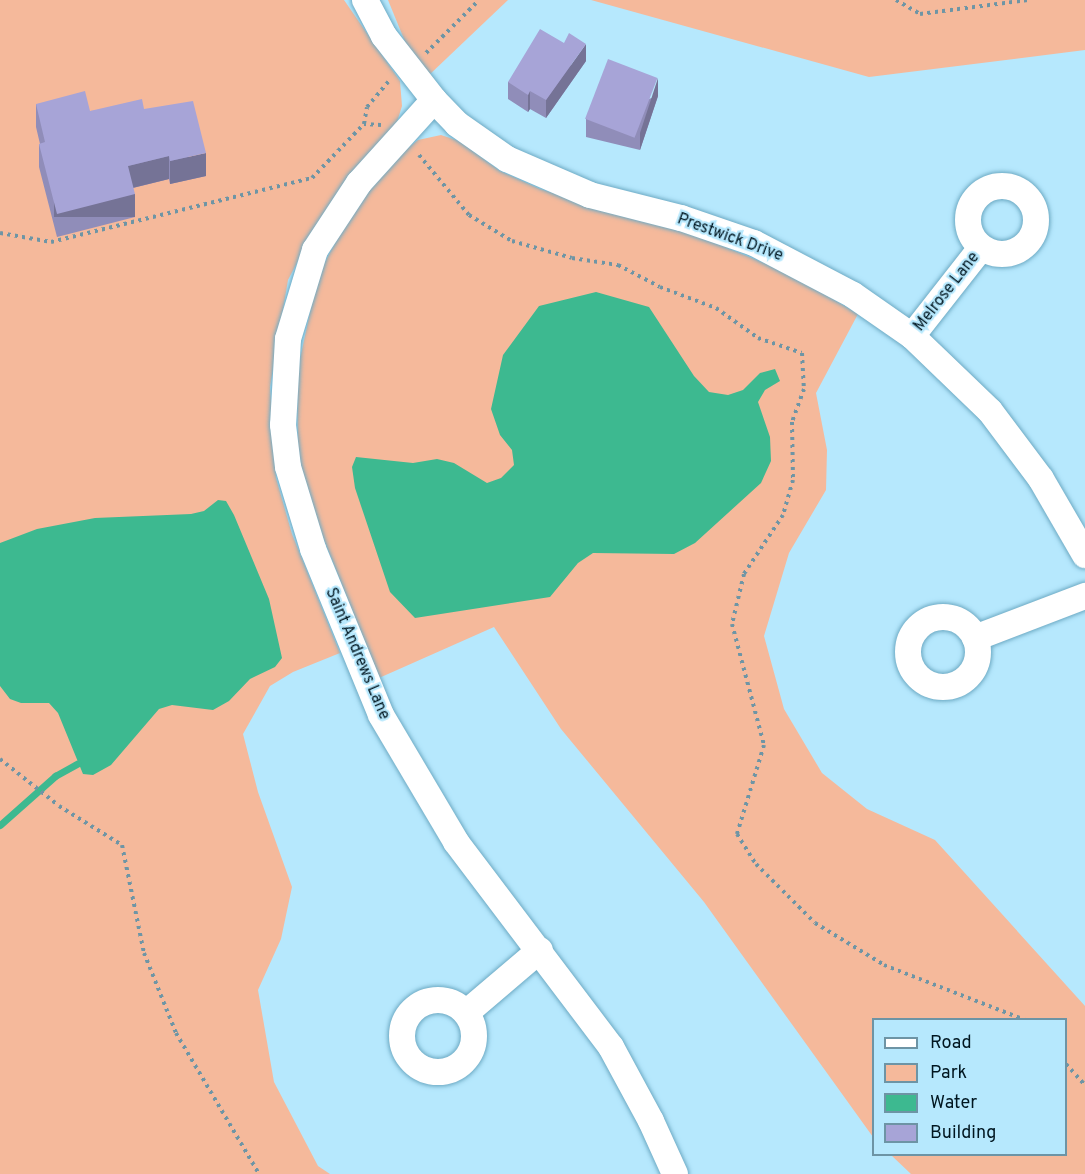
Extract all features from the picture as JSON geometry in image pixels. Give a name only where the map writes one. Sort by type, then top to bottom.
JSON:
[{"type":"street","name":"Prestwick Drive","points":[[365,0],[384,36],[434,100],[457,124],[507,159],[590,195],[681,218],[754,243],[853,295],[912,336],[990,411],[1041,479],[1085,555]]},
{"type":"street","name":"Saint Andrews Lane","points":[[434,100],[359,183],[315,250],[288,339],[283,425],[288,467],[313,549],[381,715],[456,842],[540,950],[611,1047],[651,1121],[675,1174]]},
{"type":"street","name":"Melrose Lane","points":[[912,336],[981,248]]},
{"type":"street","points":[[975,638],[1085,596]]},
{"type":"street","points":[[466,1013],[540,950]]},
{"type":"path","points":[[424,56],[479,0]]},
{"type":"path","points":[[896,0],[920,14],[1028,0]]},
{"type":"path","points":[[0,233],[51,242],[312,178],[364,124],[367,107],[376,93],[396,75]]},
{"type":"path","points":[[364,124],[392,126]]},
{"type":"path","points":[[419,155],[469,215],[512,241],[572,258],[618,265],[660,287],[716,308],[758,338],[802,353],[804,389],[792,422],[793,480],[783,515],[744,574],[732,624],[764,745],[737,834],[756,864],[815,923],[884,965],[1020,1018]]},
{"type":"path","points":[[0,759],[52,800],[122,845],[144,953],[176,1033],[258,1174]]},
{"type":"path","points":[[1067,1066],[1085,1085]]},
{"type":"green space","points":[[0,0],[344,0],[400,81],[402,106],[397,122],[318,223],[288,280],[270,387],[276,478],[292,534],[340,653],[293,672],[270,686],[243,734],[258,792],[292,887],[281,939],[258,990],[274,1082],[318,1166],[330,1174],[0,1174]]},
{"type":"green space","points":[[388,0],[508,0],[427,77],[408,49]]},
{"type":"green space","points":[[591,0],[1085,0],[1085,50],[869,77]]},
{"type":"green space","points":[[441,135],[459,141],[500,171],[540,189],[700,237],[789,273],[858,314],[816,393],[827,450],[826,490],[789,553],[764,636],[784,709],[822,773],[867,809],[935,840],[1085,1006],[1085,1174],[911,1174],[892,1156],[1067,1156],[1067,1018],[872,1018],[872,1136],[704,902],[561,729],[494,627],[379,678],[313,512],[298,456],[297,373],[318,275],[347,221],[375,180],[418,140]]},
{"type":"water","points":[[596,292],[649,307],[694,376],[709,392],[728,395],[743,390],[760,373],[775,369],[780,381],[765,390],[758,402],[770,437],[771,461],[761,483],[695,543],[674,554],[593,553],[578,563],[550,597],[415,618],[390,592],[355,488],[352,467],[356,457],[413,463],[437,459],[454,463],[487,483],[501,478],[514,465],[512,450],[500,435],[491,409],[503,355],[539,306]]},
{"type":"water","points":[[218,500],[226,501],[234,515],[269,599],[282,658],[275,667],[250,679],[229,701],[213,710],[172,705],[159,709],[111,765],[93,775],[83,774],[58,713],[49,703],[21,703],[10,699],[0,686],[0,543],[37,529],[95,518],[191,514],[204,511]]},
{"type":"building","points":[[540,29],[564,43],[569,33],[586,44],[546,100],[530,91],[528,95],[508,82]]},
{"type":"building","points":[[608,59],[657,78],[635,138],[585,119]]},
{"type":"building","points":[[85,91],[90,111],[142,99],[144,109],[193,101],[206,153],[170,161],[169,156],[128,166],[135,194],[57,214],[39,144],[45,142],[36,104]]},
{"type":"waterway","points":[[0,825],[55,776],[78,763]]}]
